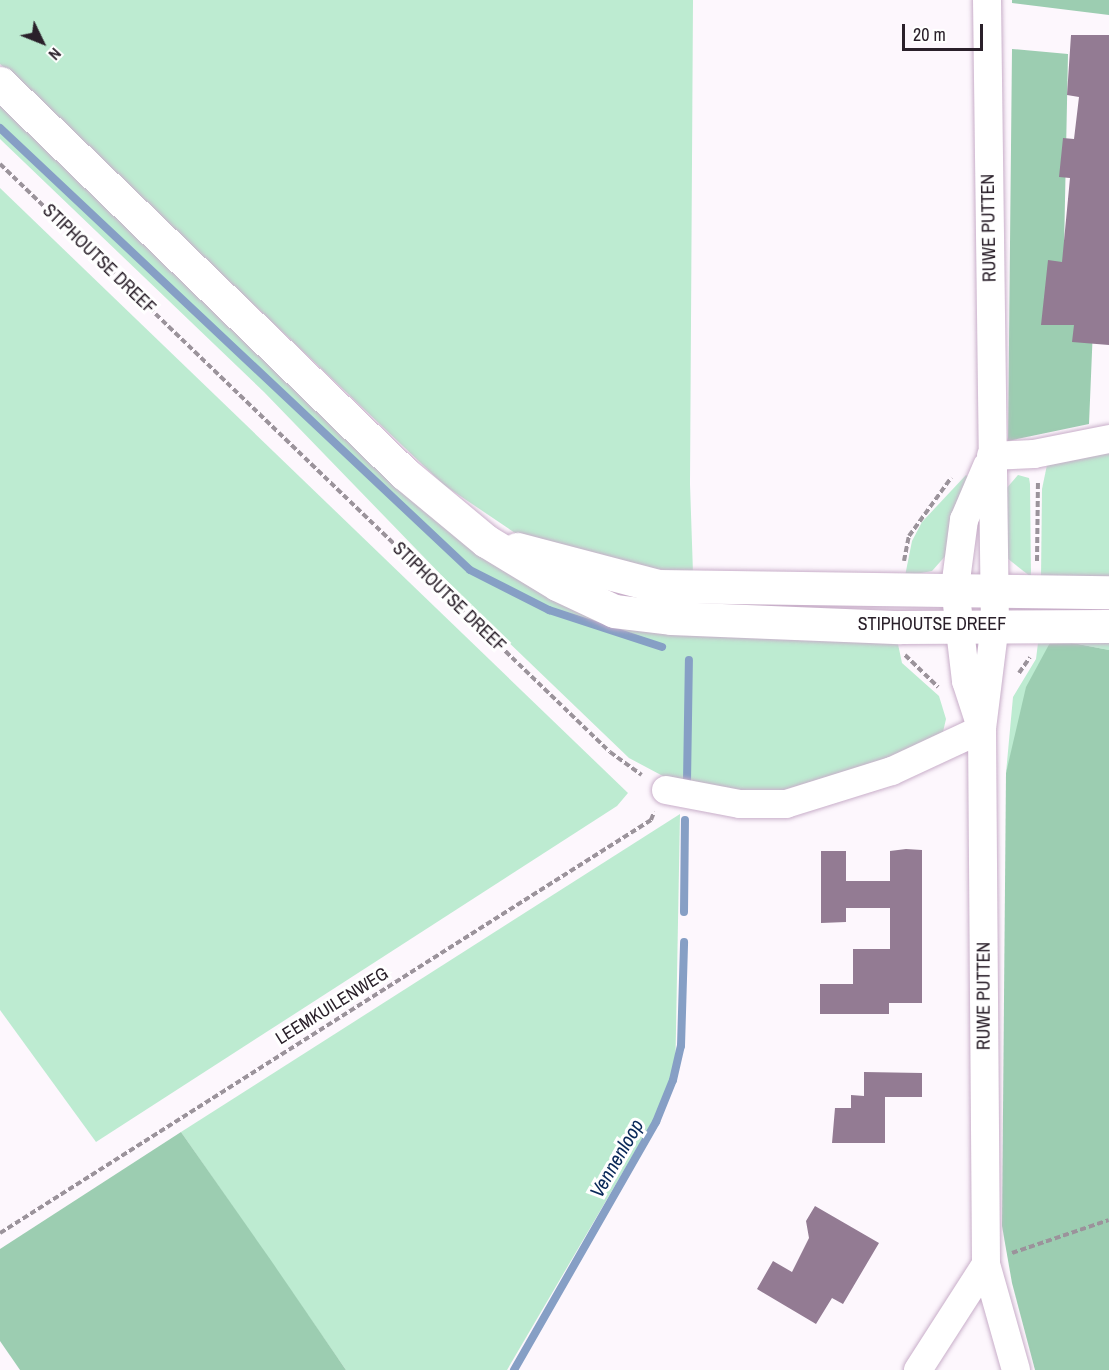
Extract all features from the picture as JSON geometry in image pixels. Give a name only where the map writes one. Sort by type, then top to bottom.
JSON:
[{"type":"main road","name":"STIPHOUTSE DREEF","points":[[0,83],[404,473],[486,541],[557,584],[614,611],[671,618],[900,627],[995,624],[1109,626]]},
{"type":"main road","name":"STIPHOUTSE DREEF","points":[[486,541],[658,586],[955,588],[1109,592]]},
{"type":"street","name":"RUWE PUTTEN","points":[[987,0],[992,589],[995,624],[982,729],[986,1264],[1016,1370]]},
{"type":"street","points":[[991,456],[1034,454],[1109,439]]},
{"type":"street","name":"RUWE PUTTEN","points":[[982,729],[966,681],[957,625],[955,588],[964,520],[991,456]]},
{"type":"street","points":[[666,790],[740,804],[786,804],[892,771],[982,729]]},
{"type":"street","points":[[918,1370],[986,1264]]},
{"type":"path","name":"STIPHOUTSE DREEF","points":[[0,164],[610,752],[666,790]]},
{"type":"path","name":"LEEMKUILENWEG","points":[[0,1233],[651,820],[666,790]]},
{"type":"path","points":[[986,1264],[1109,1220]]},
{"type":"green space","points":[[0,0],[693,0],[690,484],[693,573],[606,564],[518,535],[444,485],[0,64]]},
{"type":"green space","points":[[1012,0],[1109,0],[1109,15],[1012,3]]},
{"type":"green space","points":[[1012,49],[1068,54],[1063,298],[1093,328],[1089,424],[1008,441]]},
{"type":"green space","points":[[0,102],[553,595],[895,630],[902,663],[939,696],[946,719],[943,732],[919,749],[760,797],[676,783],[629,758],[478,613],[264,392],[0,139]]},
{"type":"green space","points":[[0,188],[628,793],[617,806],[96,1142],[0,1010]]},
{"type":"green space","points":[[1109,445],[1109,581],[1041,579],[1042,489],[1048,460]]},
{"type":"green space","points":[[966,475],[970,478],[948,553],[932,571],[905,576],[912,541],[922,522]]},
{"type":"green space","points":[[1018,475],[1029,478],[1030,484],[1031,577],[1007,558],[1005,490]]},
{"type":"green space","points":[[1109,633],[1109,650],[1052,639],[1006,773],[1013,697],[1036,659],[1039,635]]},
{"type":"green space","points":[[1052,639],[1109,650],[1109,1370],[1035,1370],[1012,1283],[1002,1226],[1006,773],[1026,687]]},
{"type":"green space","points":[[680,814],[675,1083],[507,1370],[346,1370],[181,1132]]},
{"type":"green space","points":[[181,1132],[346,1370],[20,1370],[0,1341],[0,1249]]},
{"type":"building","points":[[1071,35],[1109,35],[1109,345],[1072,342],[1074,325],[1041,325],[1048,260],[1062,262],[1070,178],[1059,177],[1063,138],[1074,139],[1079,97],[1067,95]]},
{"type":"building","points":[[922,850],[922,1003],[889,1003],[889,1014],[820,1014],[820,984],[853,984],[853,949],[890,949],[890,908],[846,908],[846,922],[821,923],[821,851],[846,851],[846,881],[890,881],[890,851]]},
{"type":"building","points":[[864,1072],[922,1073],[922,1097],[885,1097],[885,1143],[832,1143],[835,1108],[851,1108],[851,1095],[864,1096]]},
{"type":"building","points":[[815,1206],[879,1243],[843,1304],[832,1298],[816,1324],[757,1289],[773,1261],[792,1272],[809,1238],[806,1221]]},
{"type":"waterway","points":[[0,128],[470,570],[549,610],[662,647]]},
{"type":"waterway","name":"Vennenloop","points":[[687,782],[689,660]]},
{"type":"waterway","name":"Vennenloop","points":[[684,912],[685,820]]},
{"type":"waterway","name":"Vennenloop","points":[[514,1370],[656,1122],[673,1080],[681,1046],[684,942]]}]
